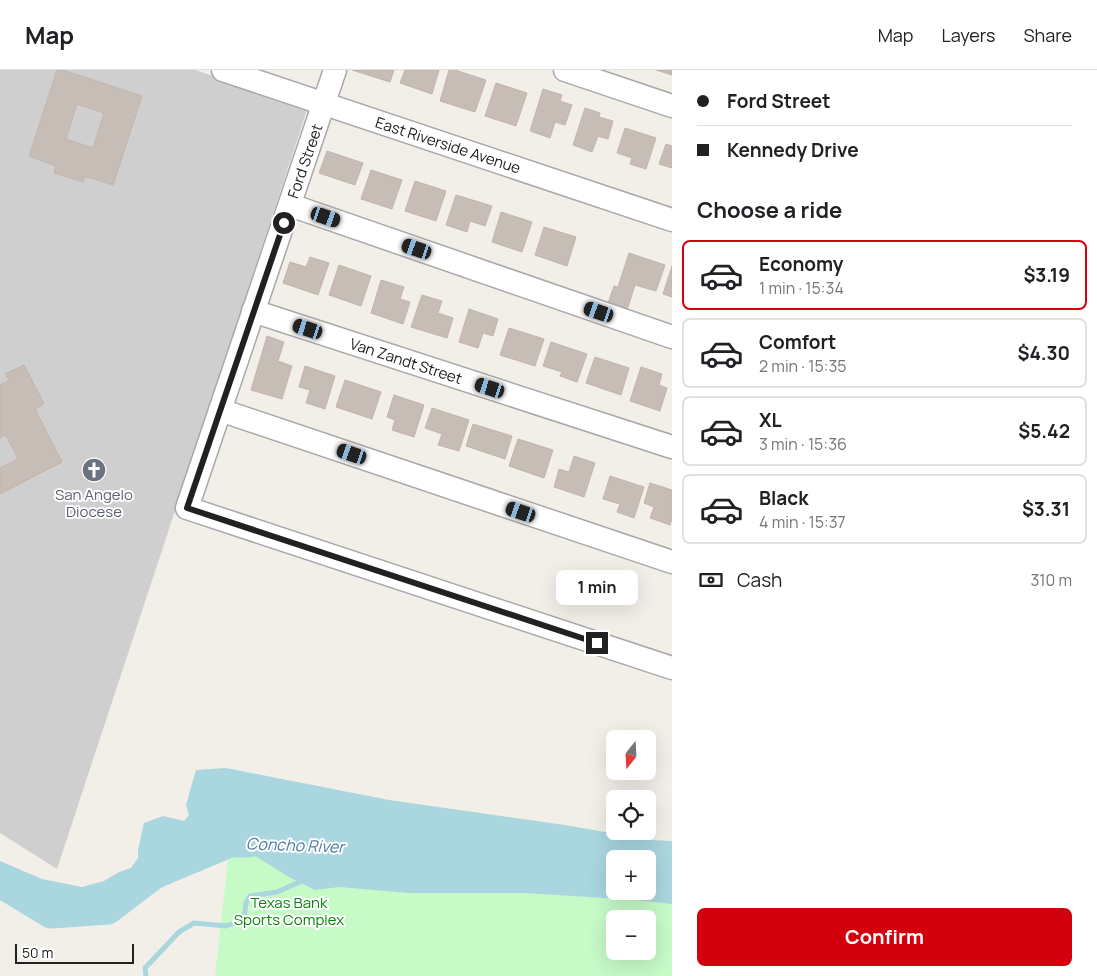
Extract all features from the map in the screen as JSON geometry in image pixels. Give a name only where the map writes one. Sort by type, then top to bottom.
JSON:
[{"type":"street","name":"East Riverside Avenue","points":[[223,70],[672,220]]},
{"type":"street","name":"Ford Street","points":[[335,70],[187,508],[672,668]]},
{"type":"street","points":[[565,70],[672,106]]},
{"type":"street","points":[[290,205],[672,337]]},
{"type":"street","name":"Van Zandt Street","points":[[253,311],[672,448]]},
{"type":"street","points":[[220,410],[672,562]]},
{"type":"shaded area","name":"San Angelo Diocese","points":[[0,70],[195,70],[308,107],[57,869],[0,833]]},
{"type":"green space","name":"Texas Bank Sports Complex","points":[[230,843],[606,890],[606,900],[656,900],[656,886],[672,875],[672,976],[215,976]]},
{"type":"water","points":[[226,768],[389,800],[606,832],[606,840],[672,841],[672,904],[637,900],[656,900],[656,850],[606,850],[606,898],[525,893],[409,893],[339,887],[315,890],[289,877],[241,847],[205,851],[141,887],[86,911],[62,910],[27,900],[0,888],[0,861],[42,879],[82,887],[104,881],[119,872],[131,868],[138,858],[144,823],[163,816],[184,821],[189,815],[186,805],[196,770]]},
{"type":"building","points":[[57,70],[63,70],[142,96],[113,185],[85,176],[83,182],[54,173],[56,166],[29,156]],"holes":[[[77,104],[104,113],[93,148],[66,139]]]},
{"type":"building","points":[[352,70],[394,70],[390,82]]},
{"type":"building","points":[[405,70],[439,70],[432,94],[400,83]]},
{"type":"building","points":[[449,70],[455,70],[486,80],[475,112],[440,101]]},
{"type":"building","points":[[656,70],[672,70],[672,75]]},
{"type":"building","points":[[496,83],[527,93],[516,126],[485,116]]},
{"type":"building","points":[[543,89],[562,95],[560,101],[572,105],[565,125],[555,122],[550,138],[530,131]]},
{"type":"building","points":[[585,108],[600,113],[599,117],[613,121],[608,139],[598,136],[592,152],[573,145]]},
{"type":"building","points":[[625,128],[656,138],[646,169],[630,164],[632,158],[617,153]]},
{"type":"building","points":[[666,144],[672,146],[672,168],[659,164]]},
{"type":"building","points":[[327,151],[363,163],[355,185],[319,173]]},
{"type":"building","points":[[371,170],[402,180],[392,209],[361,199]]},
{"type":"building","points":[[415,181],[446,191],[436,221],[405,211]]},
{"type":"building","points":[[456,195],[492,206],[485,226],[470,221],[467,232],[446,225]]},
{"type":"building","points":[[501,212],[532,222],[522,252],[492,242]]},
{"type":"building","points":[[544,227],[576,237],[567,266],[535,255]]},
{"type":"building","points":[[629,253],[665,265],[656,291],[635,285],[627,310],[608,303],[614,286],[618,287]]},
{"type":"building","points":[[310,257],[329,263],[318,295],[283,283],[290,262],[306,267]]},
{"type":"building","points":[[339,265],[371,276],[361,306],[329,295]]},
{"type":"building","points":[[672,266],[672,297],[663,294]]},
{"type":"building","points":[[381,280],[404,287],[400,299],[410,302],[403,324],[371,313]]},
{"type":"building","points":[[422,295],[442,301],[438,313],[453,318],[447,338],[411,327]]},
{"type":"building","points":[[469,309],[498,319],[493,336],[483,333],[478,348],[459,342]]},
{"type":"building","points":[[509,328],[544,339],[535,366],[500,355]]},
{"type":"building","points":[[267,336],[284,342],[278,361],[292,366],[282,399],[251,390]]},
{"type":"building","points":[[551,342],[587,354],[577,382],[560,376],[562,372],[543,366]]},
{"type":"building","points":[[595,357],[629,368],[621,395],[586,383]]},
{"type":"building","points":[[24,365],[44,404],[35,409],[62,462],[0,494],[0,468],[18,459],[6,435],[0,438],[0,385],[9,380],[5,374]]},
{"type":"building","points":[[305,366],[335,376],[325,409],[306,403],[310,390],[299,387]]},
{"type":"building","points":[[641,367],[662,374],[659,385],[667,388],[660,411],[630,401]]},
{"type":"building","points":[[345,380],[381,392],[372,419],[336,407]]},
{"type":"building","points":[[394,395],[424,405],[414,437],[392,430],[395,420],[387,417]]},
{"type":"building","points":[[432,408],[469,420],[459,451],[438,445],[442,434],[425,428]]},
{"type":"building","points":[[473,424],[512,436],[505,459],[466,446]]},
{"type":"building","points":[[518,439],[553,450],[544,478],[509,466]]},
{"type":"building","points":[[574,456],[595,463],[584,497],[554,487],[559,469],[569,472]]},
{"type":"building","points":[[610,476],[644,487],[634,518],[617,512],[620,504],[603,499]]},
{"type":"building","points":[[650,483],[672,490],[672,518],[670,525],[650,518],[654,507],[644,503]]},
{"type":"waterway","name":"Concho River","points":[[0,883],[51,914],[108,910],[154,875],[230,843],[249,843]]},
{"type":"waterway","points":[[146,976],[145,968],[179,932],[194,923],[226,926],[238,922],[244,917],[246,903],[250,896],[277,892],[304,880]]},
{"type":"place","name":"San Angelo Diocese","points":[[94,470]]},
{"type":"route","points":[[284,223],[187,508],[597,643]]}]
